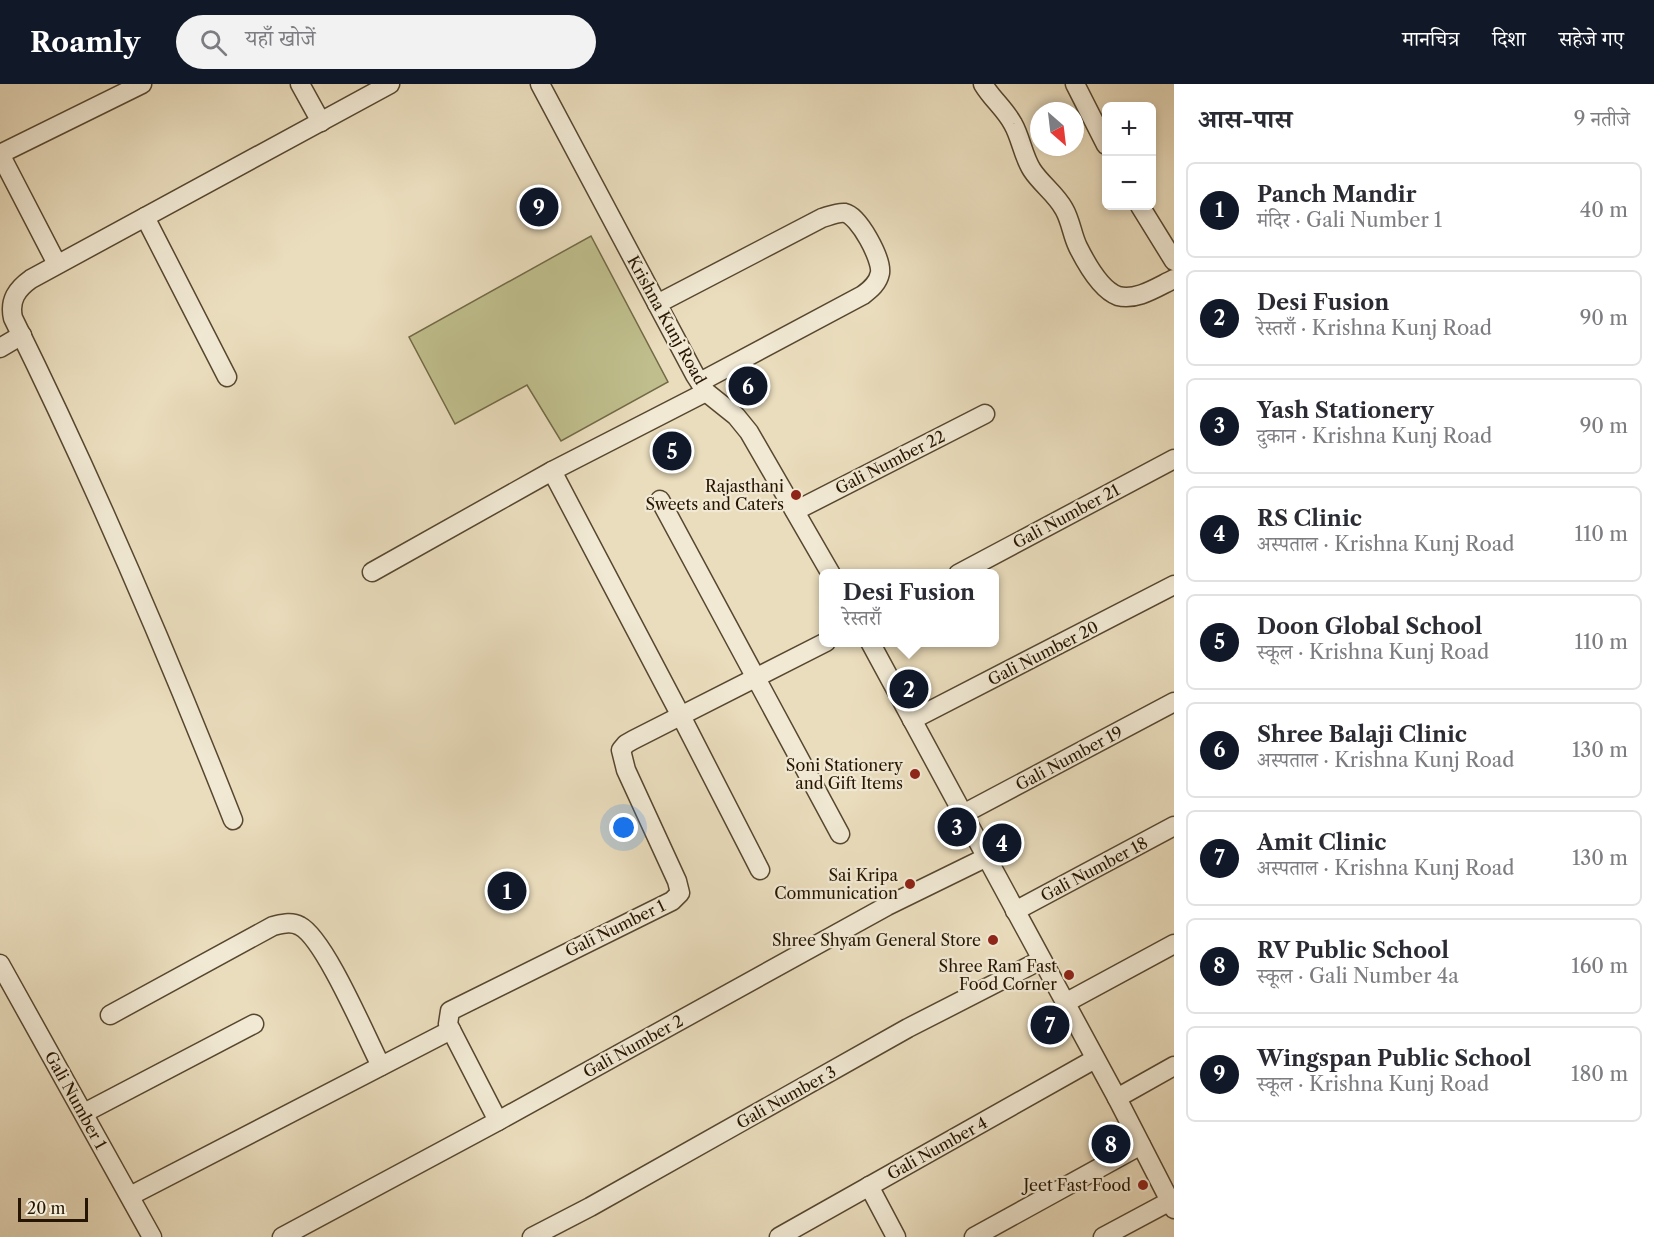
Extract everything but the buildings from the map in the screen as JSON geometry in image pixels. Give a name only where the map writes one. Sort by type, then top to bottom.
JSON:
[{"type":"street","points":[[57,264],[0,154],[142,84]]},
{"type":"street","points":[[300,84],[321,122]]},
{"type":"street","points":[[233,819],[173,667],[13,318],[11,308],[14,297],[31,279],[390,84]]},
{"type":"street","name":"Krishna Kunj Road","points":[[540,84],[703,387],[736,416],[749,432],[829,569]]},
{"type":"street","points":[[983,84],[990,96],[1005,110],[1022,141],[1030,167],[1062,205],[1078,247],[1108,290],[1116,295],[1139,296],[1174,279]]},
{"type":"street","points":[[1075,84],[1102,135]]},
{"type":"street","points":[[1142,210],[1174,261]]},
{"type":"street","points":[[372,572],[863,295],[873,287],[878,279],[879,261],[858,222],[852,216],[843,213],[822,219],[657,304]]},
{"type":"street","points":[[145,217],[226,377]]},
{"type":"street","points":[[0,348],[21,335]]},
{"type":"street","name":"Gali Number 22","points":[[795,511],[985,414]]},
{"type":"street","name":"Gali Number 21","points":[[966,569],[1174,459]]},
{"type":"street","points":[[552,471],[760,870]]},
{"type":"street","points":[[660,500],[840,834]]},
{"type":"street","name":"Gali Number 20","points":[[912,720],[1174,585]]},
{"type":"street","name":"Gali Number 1","points":[[451,1030],[448,1016],[450,1011],[458,1005],[677,897],[680,893],[677,881],[626,770],[621,755],[621,750],[626,744],[819,646]]},
{"type":"street","points":[[873,647],[1173,1203],[1103,1237]]},
{"type":"street","name":"Gali Number 19","points":[[963,814],[1174,702]]},
{"type":"street","name":"Gali Number 18","points":[[1015,911],[1174,826]]},
{"type":"street","name":"Gali Number 2","points":[[282,1237],[498,1121],[887,906],[985,858]]},
{"type":"street","points":[[110,1015],[273,926],[288,922],[300,925],[313,937],[326,956],[381,1066]]},
{"type":"street","points":[[1065,1003],[1174,945]]},
{"type":"street","name":"Gali Number 3","points":[[532,1237],[590,1207],[908,1028],[1041,960]]},
{"type":"street","name":"Gali Number 1","points":[[0,964],[152,1237]]},
{"type":"street","points":[[84,1113],[254,1024]]},
{"type":"street","points":[[130,1196],[451,1030],[498,1121]]},
{"type":"street","name":"Gali Number 4","points":[[779,1237],[1095,1059]]},
{"type":"street","points":[[1117,1098],[1174,1066]]},
{"type":"street","points":[[975,1237],[1141,1145]]},
{"type":"street","points":[[869,1186],[896,1237]]},
{"type":"shaded area","points":[[591,236],[668,382],[561,441],[527,385],[455,424],[409,337]]},
{"type":"place","name":"Wingspan Public School","points":[[539,207]]},
{"type":"place","name":"Shree Balaji Clinic","points":[[748,386]]},
{"type":"place","name":"Doon Global School","points":[[672,451]]},
{"type":"place","name":"Rajasthani Sweets and Caters","points":[[796,495]]},
{"type":"place","name":"Desi Fusion","points":[[909,689]]},
{"type":"place","name":"Soni Stationery and Gift Items","points":[[915,774]]},
{"type":"place","name":"Yash Stationery","points":[[957,827]]},
{"type":"place","name":"RS Clinic","points":[[1002,843]]},
{"type":"place","name":"Sai Kripa Communication","points":[[910,884]]},
{"type":"place","name":"Panch Mandir","points":[[507,891]]},
{"type":"place","name":"Shree Shyam General Store","points":[[993,940]]},
{"type":"place","name":"Shree Ram Fast Food Corner","points":[[1069,975]]},
{"type":"place","name":"Amit Clinic","points":[[1050,1025]]},
{"type":"place","name":"RV Public School","points":[[1111,1144]]},
{"type":"place","name":"Jeet Fast Food","points":[[1143,1185]]}]
